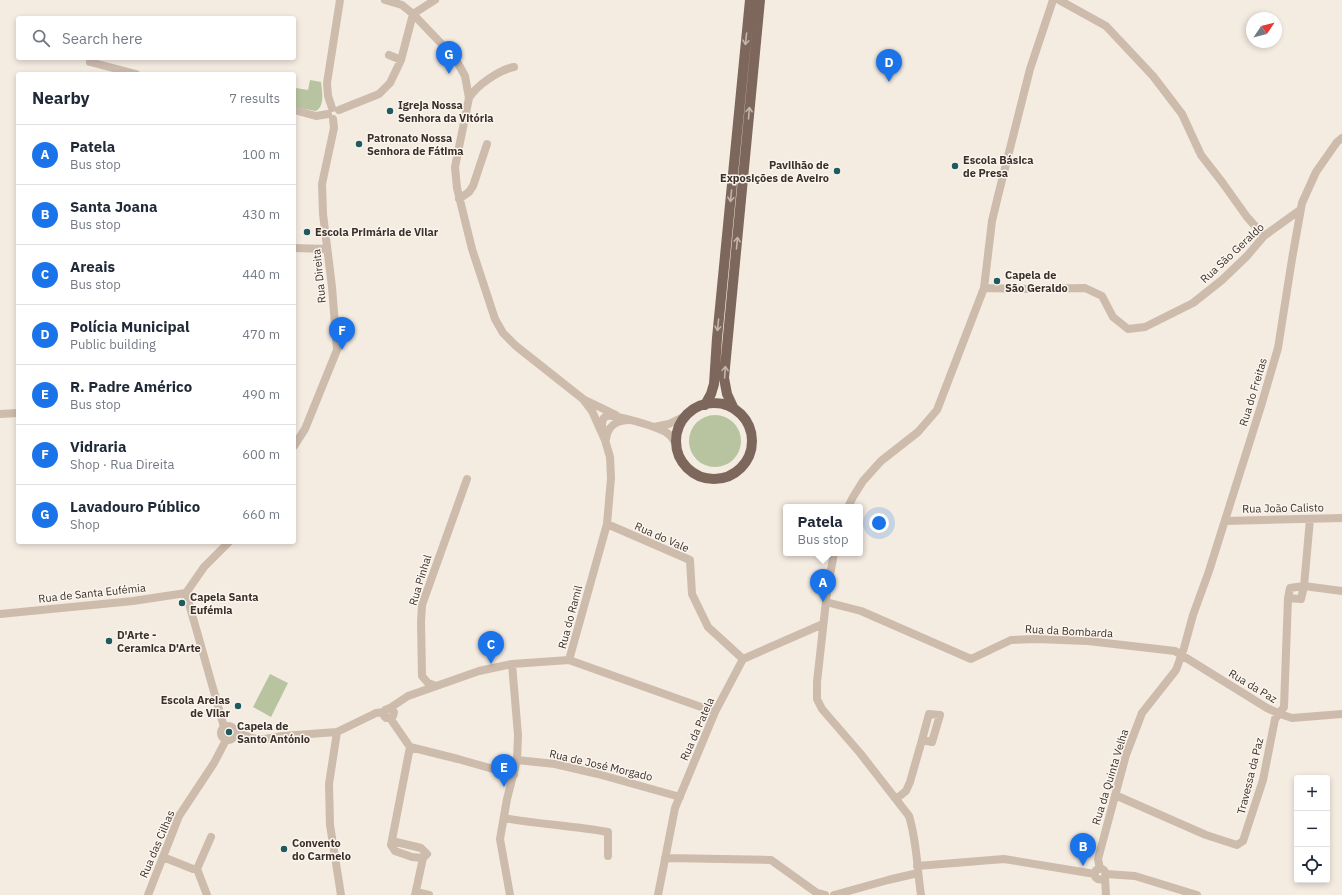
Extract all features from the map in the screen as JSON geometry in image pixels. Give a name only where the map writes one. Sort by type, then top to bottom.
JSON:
[{"type":"main road","points":[[705,405],[714,384],[717,338],[750,0]]},
{"type":"main road","points":[[734,409],[727,394],[724,378],[760,0]]},
{"type":"main road","points":[[705,405],[725,405],[734,409],[748,424],[751,433],[752,443],[746,463],[738,471],[728,477],[716,479],[705,478],[694,474],[686,466],[680,456],[677,445],[677,434],[681,424],[687,415],[695,409],[705,405]]},
{"type":"street","name":"Rua Direita","points":[[296,443],[305,429],[337,350],[323,214],[322,184],[334,128],[333,113],[328,96],[327,82],[340,0]]},
{"type":"street","points":[[385,0],[402,5],[413,14],[456,58],[465,76],[469,98],[456,167],[457,188],[472,249],[495,319],[503,332],[523,352],[583,399],[625,418],[654,427],[667,433],[677,445]]},
{"type":"street","points":[[296,111],[316,116],[333,113],[379,94],[390,83],[401,60],[413,14],[435,0]]},
{"type":"street","points":[[850,504],[863,481],[881,461],[918,432],[937,410],[984,288],[992,221],[1030,69],[1053,0]]},
{"type":"street","points":[[1059,0],[1106,26],[1153,76],[1182,114],[1200,155],[1222,182],[1247,217],[1264,236]]},
{"type":"street","points":[[389,55],[401,60]]},
{"type":"street","points":[[90,62],[128,72]]},
{"type":"street","points":[[469,98],[478,86],[506,68],[514,67]]},
{"type":"street","name":"Rua do Freitas","points":[[1181,656],[1192,615],[1209,571],[1278,348],[1300,210],[1316,172],[1337,142],[1342,138]]},
{"type":"street","points":[[459,199],[469,192],[473,186],[487,144]]},
{"type":"street","name":"Rua São Geraldo","points":[[984,288],[1085,288],[1102,296],[1113,317],[1128,328],[1145,327],[1193,303],[1227,275],[1247,256],[1264,236],[1300,210]]},
{"type":"street","points":[[296,248],[327,249]]},
{"type":"street","name":"Rua do Ramil","points":[[337,732],[376,713],[387,710],[408,696],[480,671],[512,664],[569,660],[606,524],[611,478],[610,457],[606,440],[592,411],[583,399]]},
{"type":"street","points":[[0,414],[16,413]]},
{"type":"street","points":[[654,427],[669,424],[687,415]]},
{"type":"street","points":[[606,440],[608,430],[614,424],[625,418]]},
{"type":"street","name":"Rua Pinhal","points":[[436,686],[428,683],[422,676],[420,622],[422,604],[467,478]]},
{"type":"street","name":"Rua João Calisto","points":[[1225,521],[1342,518]]},
{"type":"street","points":[[1310,519],[1304,586],[1301,599],[1288,598],[1290,588],[1304,586],[1342,591]]},
{"type":"street","name":"Rua do Vale","points":[[606,524],[690,560],[692,594],[708,627],[743,659]]},
{"type":"street","points":[[227,544],[204,567],[186,593],[224,727],[221,734],[226,740],[231,740],[234,738],[235,732]]},
{"type":"street","points":[[834,556],[823,624],[817,682],[817,699],[822,709],[909,816],[913,828],[921,895]]},
{"type":"street","name":"Rua de Santa Eufémia","points":[[0,614],[134,601],[186,593]]},
{"type":"street","name":"Travessa da Paz","points":[[1115,795],[1206,836],[1237,845],[1241,844],[1250,821],[1262,780],[1275,719],[1284,707],[1288,598]]},
{"type":"street","name":"Rua da Bombarda","points":[[826,602],[861,611],[971,659],[1011,640],[1036,639],[1088,641],[1175,651],[1181,656]]},
{"type":"street","points":[[743,659],[823,624]]},
{"type":"street","name":"Rua da Paz","points":[[1181,656],[1267,708],[1280,714],[1292,718],[1342,714]]},
{"type":"street","name":"Rua da Quinta Velha","points":[[1106,895],[1098,859],[1126,755],[1142,713],[1176,670],[1181,656]]},
{"type":"street","name":"Rua da Patela","points":[[658,895],[675,808],[715,712],[743,659]]},
{"type":"street","points":[[569,660],[715,712]]},
{"type":"street","points":[[510,895],[500,839],[507,799],[517,760],[518,735],[512,664]]},
{"type":"street","points":[[387,710],[392,709],[394,714],[390,718],[410,747],[458,759],[514,776]]},
{"type":"street","points":[[224,727],[231,726],[235,732],[259,740],[282,736],[337,732],[329,784],[330,825],[341,895]]},
{"type":"street","name":"Rua das Cilhas","points":[[148,895],[179,816],[214,763],[226,740]]},
{"type":"street","points":[[896,799],[906,791],[910,782],[922,740]]},
{"type":"street","points":[[410,747],[394,823],[391,845],[395,852],[412,857],[423,858],[416,894],[429,895]]},
{"type":"street","name":"Rua de José Morgado","points":[[517,760],[562,766],[680,797]]},
{"type":"street","points":[[504,818],[532,823],[579,827],[608,832],[608,856]]},
{"type":"street","points":[[207,895],[197,869],[211,837]]},
{"type":"street","points":[[163,857],[193,869],[197,869]]},
{"type":"street","points":[[665,858],[771,860],[817,893],[825,895]]},
{"type":"street","points":[[834,895],[888,880],[918,869],[1004,860],[1101,874],[1135,876],[1197,895]]},
{"type":"green space","points":[[310,80],[321,82],[322,102],[319,109],[316,111],[296,107],[296,88],[308,90]]},
{"type":"green space","points":[[710,415],[720,415],[734,422],[741,436],[741,446],[734,460],[720,467],[710,467],[700,463],[693,456],[689,446],[689,436],[693,426],[700,419]]},
{"type":"green space","points":[[270,674],[288,683],[271,717],[253,707]]},
{"type":"place","name":"Lavadouro Público","points":[[449,74]]},
{"type":"place","name":"Polícia Municipal","points":[[889,82]]},
{"type":"place","name":"Igreja Nossa Senhora da Vitória","points":[[390,111]]},
{"type":"place","name":"Patronato Nossa Senhora de Fátima","points":[[359,144]]},
{"type":"place","name":"Escola Básica de Presa","points":[[955,166]]},
{"type":"place","name":"Pavilhão de Exposições de Aveiro","points":[[837,171]]},
{"type":"place","name":"Escola Primária de Vilar","points":[[307,232]]},
{"type":"place","name":"Capela de São Geraldo","points":[[997,281]]},
{"type":"place","name":"Vidraria","points":[[342,350]]},
{"type":"place","name":"Patela","points":[[823,602]]},
{"type":"place","name":"Capela Santa Eufémia","points":[[182,603]]},
{"type":"place","name":"D'Arte - Ceramica D'Arte","points":[[109,641]]},
{"type":"place","name":"Areais","points":[[491,664]]},
{"type":"place","name":"Escola Areias de Vilar","points":[[238,706]]},
{"type":"place","name":"Capela de Santo António","points":[[229,732]]},
{"type":"place","name":"R. Padre Américo","points":[[504,787]]},
{"type":"place","name":"Convento do Carmelo","points":[[284,849]]},
{"type":"place","name":"Santa Joana","points":[[1083,866]]}]
